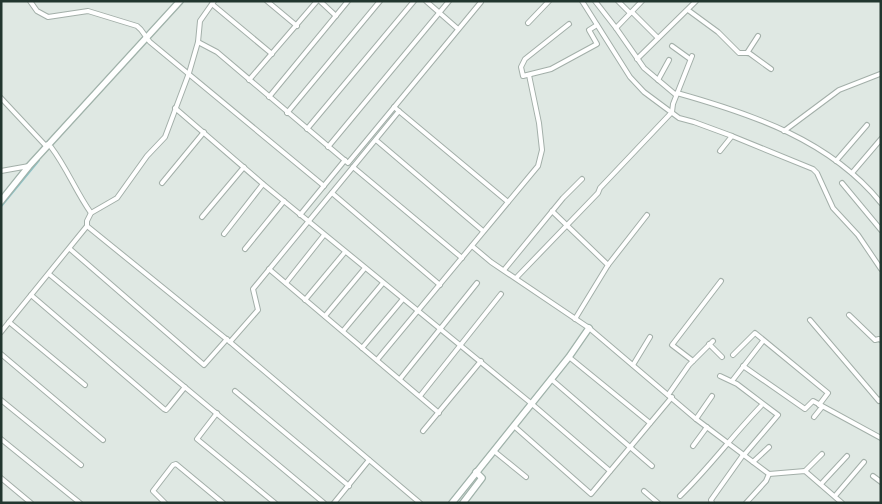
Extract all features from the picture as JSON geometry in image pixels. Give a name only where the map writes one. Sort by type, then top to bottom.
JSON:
[{"type":"street","points":[[30,1],[37,11],[48,16],[88,11],[137,26],[144,31],[148,40],[324,186]]},
{"type":"street","points":[[1,200],[29,166],[52,145],[148,40],[180,1]]},
{"type":"street","points":[[268,1],[297,26]]},
{"type":"street","points":[[269,98],[348,1]]},
{"type":"street","points":[[288,113],[380,1]]},
{"type":"street","points":[[307,129],[414,1]]},
{"type":"street","points":[[426,1],[458,29]]},
{"type":"street","points":[[328,147],[449,1]]},
{"type":"street","points":[[528,24],[549,1]]},
{"type":"street","points":[[595,1],[644,68],[677,94],[748,114],[814,145],[852,173],[867,186],[881,203]]},
{"type":"street","points":[[618,1],[658,38]]},
{"type":"street","points":[[616,28],[642,1]]},
{"type":"street","points":[[637,59],[696,1]]},
{"type":"street","points":[[249,80],[316,2],[336,16]]},
{"type":"street","points":[[198,42],[216,52],[328,147],[349,162],[481,2]]},
{"type":"street","points":[[584,2],[630,77],[644,92],[679,118],[732,136],[813,169],[817,173],[833,208],[858,235],[881,269]]},
{"type":"street","points":[[1,332],[70,249],[87,226],[91,213],[117,198],[147,156],[165,137],[189,73],[198,42],[200,21],[213,3],[272,54]]},
{"type":"street","points":[[688,10],[718,32],[737,51],[747,53],[771,69]]},
{"type":"street","points":[[569,24],[525,59],[522,63],[521,72],[523,76],[558,66],[569,58],[597,44],[589,30],[597,25]]},
{"type":"street","points":[[747,53],[758,36]]},
{"type":"street","points":[[516,278],[522,269],[672,112],[691,57],[672,46]]},
{"type":"street","points":[[658,80],[669,60]]},
{"type":"street","points":[[784,131],[839,90],[880,74]]},
{"type":"street","points":[[377,360],[538,166],[542,150],[539,123],[529,75]]},
{"type":"street","points":[[1,98],[45,145],[52,145]]},
{"type":"street","points":[[394,107],[508,202]]},
{"type":"street","points":[[175,108],[308,222],[481,361],[610,471]]},
{"type":"street","points":[[70,249],[204,365],[258,310],[253,289],[399,111]]},
{"type":"street","points":[[836,161],[867,125]]},
{"type":"street","points":[[162,182],[204,132]]},
{"type":"street","points":[[720,151],[732,136]]},
{"type":"street","points":[[852,173],[881,139]]},
{"type":"street","points":[[376,140],[483,231]]},
{"type":"street","points":[[52,145],[79,197],[91,213]]},
{"type":"street","points":[[300,214],[345,160]]},
{"type":"street","points":[[1,171],[29,166]]},
{"type":"street","points":[[202,217],[244,167]]},
{"type":"street","points":[[353,167],[462,258]]},
{"type":"street","points":[[504,270],[563,198],[582,180]]},
{"type":"street","points":[[842,183],[881,230]]},
{"type":"street","points":[[224,234],[263,184]]},
{"type":"street","points":[[332,193],[440,285]]},
{"type":"street","points":[[245,249],[284,201]]},
{"type":"street","points":[[552,211],[608,265]]},
{"type":"street","points":[[575,319],[608,265],[647,215]]},
{"type":"street","points":[[87,226],[228,340],[420,503]]},
{"type":"street","points":[[286,283],[324,235]]},
{"type":"street","points":[[472,246],[589,328],[696,419],[769,474],[804,471],[822,454]]},
{"type":"street","points":[[306,300],[345,252]]},
{"type":"street","points":[[325,316],[365,268]]},
{"type":"street","points":[[269,269],[439,412]]},
{"type":"street","points":[[49,274],[324,503]]},
{"type":"street","points":[[693,362],[672,345],[721,281]]},
{"type":"street","points":[[343,331],[383,283]]},
{"type":"street","points":[[400,379],[477,283]]},
{"type":"street","points":[[420,396],[501,294]]},
{"type":"street","points":[[32,295],[164,409],[168,408],[185,386]]},
{"type":"street","points":[[362,348],[403,299]]},
{"type":"street","points":[[849,315],[875,340],[881,340]]},
{"type":"street","points":[[810,320],[879,401],[881,399]]},
{"type":"street","points":[[9,322],[85,385]]},
{"type":"street","points":[[452,503],[515,427],[589,328]]},
{"type":"street","points":[[733,355],[754,333],[828,394],[814,417]]},
{"type":"street","points":[[633,365],[650,337]]},
{"type":"street","points":[[732,381],[764,341]]},
{"type":"street","points":[[515,427],[591,494],[650,424],[693,362],[711,343],[722,357]]},
{"type":"street","points":[[1,354],[103,440]]},
{"type":"street","points":[[569,357],[650,424]]},
{"type":"street","points":[[423,431],[481,361]]},
{"type":"street","points":[[743,366],[805,409],[812,401],[881,438]]},
{"type":"street","points":[[712,503],[711,500],[743,455],[778,415],[732,381],[720,376]]},
{"type":"street","points":[[551,379],[652,466]]},
{"type":"street","points":[[235,391],[349,486]]},
{"type":"street","points":[[696,419],[712,396]]},
{"type":"street","points":[[1,400],[81,465]]},
{"type":"street","points":[[680,496],[701,476],[761,406]]},
{"type":"street","points":[[217,413],[197,439],[275,503]]},
{"type":"street","points":[[693,446],[707,427]]},
{"type":"street","points":[[1,438],[80,503]]},
{"type":"street","points":[[753,462],[769,447]]},
{"type":"street","points":[[494,451],[526,477]]},
{"type":"street","points":[[821,484],[847,456]]},
{"type":"street","points":[[334,503],[369,460]]},
{"type":"street","points":[[835,496],[864,462]]},
{"type":"street","points":[[165,503],[153,491],[173,465],[176,464],[223,503]]},
{"type":"street","points":[[804,471],[842,503]]},
{"type":"street","points":[[463,503],[482,478],[476,472]]},
{"type":"street","points":[[746,503],[766,481],[769,474]]},
{"type":"street","points":[[873,476],[881,482]]},
{"type":"street","points":[[1,478],[31,503]]},
{"type":"street","points":[[644,491],[658,503]]},
{"type":"waterway","points":[[1,205],[38,160]]}]
